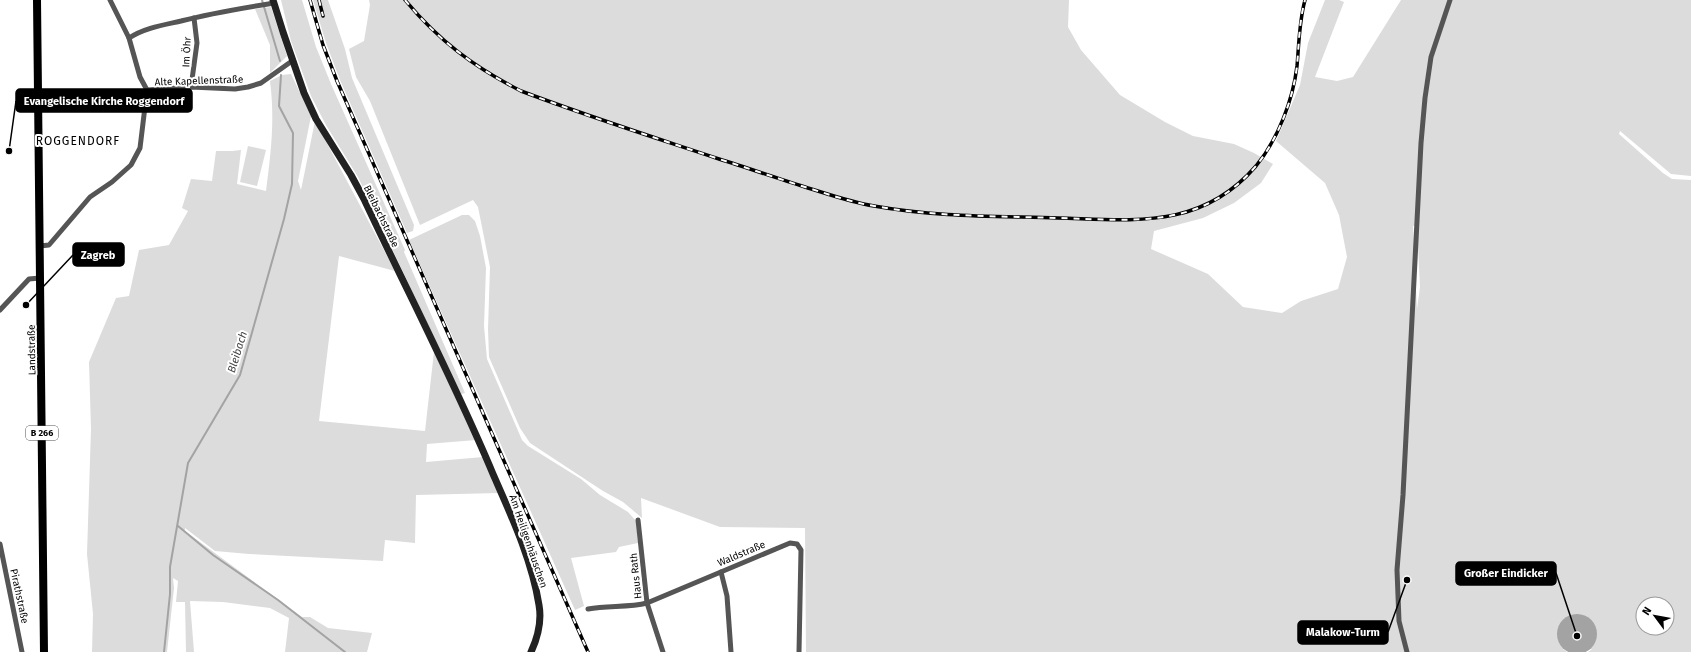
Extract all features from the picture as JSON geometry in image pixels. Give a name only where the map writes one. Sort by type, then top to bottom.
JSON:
[{"type":"main road","name":"Landstraße","points":[[37,0],[44,652]]},
{"type":"main road","name":"Bleibachstraße","points":[[272,3],[292,61],[316,119],[348,169],[364,199],[478,439]]},
{"type":"main road","name":"Am Heiligenhäuschen","points":[[478,439],[517,530],[537,595],[539,606],[539,629],[531,652]]},
{"type":"street","points":[[40,246],[49,245],[90,197],[112,182],[131,165],[140,148],[146,90],[140,77],[129,38],[110,0]]},
{"type":"street","points":[[1406,652],[1399,621],[1397,570],[1403,495],[1420,143],[1424,98],[1432,57],[1450,0]]},
{"type":"street","points":[[129,38],[136,33],[156,26],[230,10],[272,3]]},
{"type":"street","name":"Im Öhr","points":[[191,87],[197,43],[194,18]]},
{"type":"street","name":"Alte Kapellenstraße","points":[[146,90],[191,87],[235,89],[248,87],[261,83],[292,61]]},
{"type":"street","points":[[0,310],[29,279],[40,278]]},
{"type":"street","name":"Haus Rath","points":[[638,520],[647,603],[663,652]]},
{"type":"street","name":"Waldstraße","points":[[588,609],[602,606],[636,606],[647,603],[790,543],[797,544],[801,550],[799,652]]},
{"type":"street","name":"Pirathstraße","points":[[0,544],[22,652]]},
{"type":"street","points":[[721,572],[727,596],[731,652]]},
{"type":"shaded area","points":[[281,0],[302,0],[316,47],[331,84],[405,250],[404,252],[465,393],[461,394],[358,177],[326,125],[311,96],[291,41]]},
{"type":"shaded area","points":[[313,0],[328,0],[345,49],[352,78],[414,225],[413,231],[407,233],[340,80],[326,43]]},
{"type":"shaded area","points":[[369,0],[1069,0],[1068,27],[1081,50],[1120,95],[1165,122],[1193,136],[1234,144],[1273,164],[1261,183],[1234,203],[1203,218],[1154,231],[1151,249],[1208,274],[1243,307],[1282,313],[1301,301],[1338,289],[1347,257],[1339,215],[1325,183],[1276,141],[1300,85],[1308,43],[1325,0],[1339,0],[1344,2],[1315,77],[1337,81],[1353,77],[1401,0],[1691,0],[1691,176],[1671,174],[1620,131],[1619,134],[1663,173],[1672,179],[1691,180],[1691,652],[1588,652],[1592,649],[1563,649],[1567,652],[806,652],[805,528],[720,527],[641,498],[642,518],[623,502],[603,491],[530,443],[520,428],[489,357],[488,329],[490,267],[478,207],[473,200],[420,225],[370,101],[356,77],[349,49],[364,41],[370,5]],"holes":[[[1417,225],[1420,287],[1417,309],[1413,226]]]},
{"type":"shaded area","points":[[271,7],[287,56],[270,73],[270,45],[255,9]]},
{"type":"shaded area","points":[[291,74],[311,116],[298,181],[301,190],[315,121],[395,271],[339,256],[319,421],[425,431],[434,352],[476,440],[427,444],[426,462],[483,457],[499,493],[416,495],[415,543],[385,540],[383,561],[215,551],[185,528],[185,531],[302,617],[310,617],[328,628],[372,633],[367,652],[285,652],[289,618],[270,608],[223,602],[190,601],[194,652],[186,652],[185,602],[176,602],[178,581],[173,578],[174,588],[167,652],[92,652],[93,614],[87,554],[91,429],[89,362],[116,298],[129,296],[139,250],[169,245],[188,211],[182,208],[191,179],[212,181],[216,151],[241,150],[237,184],[266,191],[271,149],[272,123],[270,81],[282,75]]},
{"type":"shaded area","points":[[248,146],[266,150],[257,186],[240,182]]},
{"type":"shaded area","points":[[462,215],[469,215],[475,221],[480,236],[486,268],[484,326],[487,359],[522,440],[528,446],[581,479],[600,495],[628,512],[636,521],[638,543],[619,547],[616,552],[571,558],[584,606],[575,610],[409,240]]},
{"type":"shaded area","points":[[1577,614],[1585,616],[1591,620],[1595,626],[1597,634],[1595,642],[1591,648],[1585,652],[1577,654],[1569,652],[1563,648],[1559,642],[1557,634],[1559,626],[1563,620],[1569,616]]},
{"type":"waterway","name":"Bleibach","points":[[262,0],[280,61]]},
{"type":"waterway","name":"Bleibach","points":[[164,652],[170,594],[170,567],[188,463],[240,375],[284,219],[292,184],[293,133],[279,106],[281,75]]},
{"type":"waterway","points":[[178,526],[213,555],[278,600],[345,652]]},
{"type":"railway","points":[[310,0],[323,45],[337,81],[588,652]]},
{"type":"railway","points":[[319,0],[323,16]]},
{"type":"railway","points":[[405,0],[431,28],[458,52],[504,82],[521,91],[620,126],[831,195],[865,204],[897,210],[966,215],[1113,220],[1165,217],[1189,211],[1213,201],[1235,187],[1256,166],[1278,131],[1292,92],[1297,66],[1300,25],[1305,0]]},
{"type":"place","name":"Evangelische Kirche Roggendorf","points":[[9,151]]},
{"type":"place","name":"Zagreb","points":[[26,305]]},
{"type":"place","name":"Malakow-Turm","points":[[1407,580]]},
{"type":"place","name":"Großer Eindicker","points":[[1577,636]]},
{"type":"district","name":"ROGGENDORF","points":[[78,141]]}]
